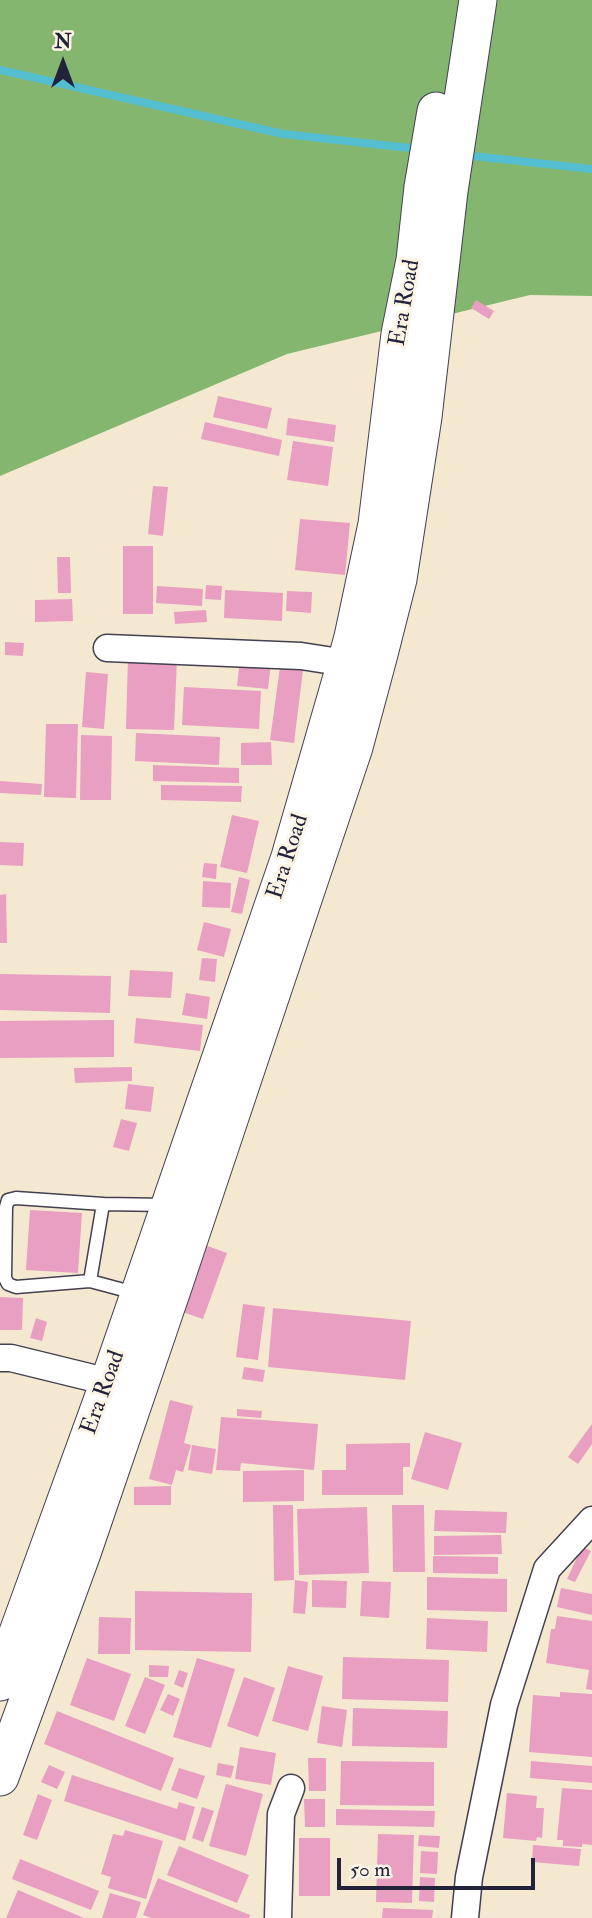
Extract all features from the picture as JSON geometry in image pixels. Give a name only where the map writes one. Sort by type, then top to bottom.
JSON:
[{"type":"main road","name":"Era Road","points":[[0,1682],[109,1382],[290,857],[346,663],[377,524],[400,334],[415,260],[436,189],[445,131],[456,0]]},
{"type":"main road","points":[[445,131],[478,0]]},
{"type":"main road","points":[[0,1777],[82,1553],[354,747],[398,579],[423,416],[436,189]]},
{"type":"street","points":[[107,648],[301,656],[346,663]]},
{"type":"street","points":[[0,1358],[11,1357],[109,1382]]},
{"type":"street","points":[[465,1918],[469,1877],[504,1704],[547,1569],[592,1520]]},
{"type":"street","points":[[278,1918],[281,1814],[291,1788]]},
{"type":"lane","points":[[139,1294],[90,1281],[16,1287],[8,1284],[5,1278],[8,1200],[16,1198],[170,1205]]},
{"type":"lane","points":[[90,1281],[103,1204]]},
{"type":"green space","points":[[0,0],[592,0],[592,296],[530,295],[287,354],[0,476]]},
{"type":"building","points":[[476,300],[494,311],[489,319],[471,308]]},
{"type":"building","points":[[218,396],[272,408],[267,429],[213,417]]},
{"type":"building","points":[[288,418],[336,425],[334,442],[286,435]]},
{"type":"building","points":[[205,422],[282,440],[279,456],[201,439]]},
{"type":"building","points":[[293,441],[333,447],[328,486],[287,480]]},
{"type":"building","points":[[153,486],[168,487],[163,536],[148,534]]},
{"type":"building","points":[[300,519],[350,523],[345,575],[295,570]]},
{"type":"building","points":[[123,546],[153,546],[153,614],[123,614]]},
{"type":"building","points":[[57,557],[70,557],[71,593],[58,593]]},
{"type":"building","points":[[206,585],[222,586],[221,600],[205,599]]},
{"type":"building","points":[[157,586],[203,589],[202,606],[156,603]]},
{"type":"building","points":[[225,590],[283,593],[282,621],[224,618]]},
{"type":"building","points":[[287,591],[312,592],[311,613],[286,611]]},
{"type":"building","points":[[72,599],[73,621],[35,622],[35,600]]},
{"type":"building","points":[[206,610],[207,622],[175,624],[174,612]]},
{"type":"building","points":[[5,642],[24,643],[23,656],[5,655]]},
{"type":"building","points":[[128,656],[177,658],[174,730],[126,729]]},
{"type":"building","points":[[240,659],[271,663],[268,689],[237,686]]},
{"type":"building","points":[[280,667],[303,670],[294,743],[270,740]]},
{"type":"building","points":[[86,672],[108,674],[104,729],[82,727]]},
{"type":"building","points":[[184,687],[261,691],[259,729],[182,725]]},
{"type":"building","points":[[46,724],[78,724],[76,798],[44,797]]},
{"type":"building","points":[[136,733],[220,737],[219,765],[135,761]]},
{"type":"building","points":[[81,735],[112,736],[111,800],[80,800]]},
{"type":"building","points":[[271,742],[272,765],[241,765],[241,743]]},
{"type":"building","points":[[153,765],[239,768],[239,783],[153,781]]},
{"type":"building","points":[[0,781],[42,784],[41,795],[0,793]]},
{"type":"building","points":[[161,785],[242,786],[241,802],[161,800]]},
{"type":"building","points":[[232,815],[259,821],[247,873],[220,867]]},
{"type":"building","points":[[0,842],[24,843],[23,866],[0,865]]},
{"type":"building","points":[[204,863],[217,864],[216,879],[202,877]]},
{"type":"building","points":[[239,877],[250,880],[242,914],[231,912]]},
{"type":"building","points":[[203,881],[231,883],[230,908],[202,907]]},
{"type":"building","points":[[6,894],[7,943],[0,943],[0,895]]},
{"type":"building","points":[[204,922],[231,929],[224,957],[197,950]]},
{"type":"building","points":[[202,958],[217,959],[215,982],[199,980]]},
{"type":"building","points":[[130,970],[173,972],[171,998],[128,996]]},
{"type":"building","points":[[0,974],[111,976],[110,1013],[0,1010]]},
{"type":"building","points":[[186,993],[210,997],[207,1019],[182,1015]]},
{"type":"building","points":[[136,1018],[203,1025],[200,1051],[134,1043]]},
{"type":"building","points":[[114,1020],[114,1057],[0,1058],[0,1021]]},
{"type":"building","points":[[132,1067],[132,1081],[75,1083],[74,1068]]},
{"type":"building","points":[[128,1084],[154,1087],[151,1112],[125,1109]]},
{"type":"building","points":[[121,1119],[137,1123],[129,1151],[113,1147]]},
{"type":"building","points":[[30,1210],[82,1213],[78,1273],[26,1270]]},
{"type":"building","points":[[202,1244],[227,1253],[203,1319],[179,1311]]},
{"type":"building","points":[[0,1297],[23,1298],[22,1330],[0,1330]]},
{"type":"building","points":[[243,1304],[265,1307],[258,1360],[236,1357]]},
{"type":"building","points":[[273,1308],[411,1321],[405,1380],[268,1367]]},
{"type":"building","points":[[36,1318],[47,1322],[42,1341],[30,1338]]},
{"type":"building","points":[[244,1367],[265,1370],[263,1382],[242,1379]]},
{"type":"building","points":[[170,1400],[193,1406],[184,1443],[191,1445],[183,1472],[176,1470],[172,1485],[149,1479]]},
{"type":"building","points":[[237,1409],[262,1411],[261,1418],[237,1416]]},
{"type":"building","points":[[221,1417],[318,1424],[314,1470],[241,1463],[240,1471],[216,1470]]},
{"type":"building","points":[[592,1424],[592,1444],[578,1464],[568,1457]]},
{"type":"building","points":[[425,1432],[462,1443],[448,1490],[411,1479]]},
{"type":"building","points":[[410,1443],[410,1467],[403,1467],[403,1495],[322,1495],[322,1470],[346,1470],[346,1444]]},
{"type":"building","points":[[192,1445],[216,1449],[212,1474],[188,1470]]},
{"type":"building","points":[[304,1470],[304,1501],[243,1502],[243,1471]]},
{"type":"building","points":[[171,1486],[171,1505],[134,1505],[134,1487]]},
{"type":"building","points":[[273,1505],[293,1505],[294,1580],[274,1581]]},
{"type":"building","points":[[392,1505],[424,1505],[425,1572],[393,1572]]},
{"type":"building","points":[[367,1507],[369,1573],[299,1575],[297,1509]]},
{"type":"building","points":[[435,1510],[507,1512],[506,1533],[434,1531]]},
{"type":"building","points":[[501,1535],[502,1554],[434,1555],[434,1536]]},
{"type":"building","points":[[582,1547],[591,1551],[575,1582],[567,1579]]},
{"type":"building","points":[[433,1556],[498,1557],[498,1574],[433,1573]]},
{"type":"building","points":[[427,1577],[507,1579],[507,1612],[427,1610]]},
{"type":"building","points":[[295,1580],[308,1582],[305,1614],[293,1613]]},
{"type":"building","points":[[312,1580],[347,1581],[346,1608],[312,1607]]},
{"type":"building","points":[[362,1581],[391,1582],[389,1618],[360,1616]]},
{"type":"building","points":[[561,1588],[592,1594],[592,1615],[557,1607]]},
{"type":"building","points":[[135,1591],[252,1593],[251,1652],[135,1650]]},
{"type":"building","points":[[557,1616],[592,1621],[592,1690],[586,1689],[589,1670],[546,1663],[551,1629],[555,1629]]},
{"type":"building","points":[[99,1617],[131,1618],[130,1654],[98,1654]]},
{"type":"building","points":[[427,1618],[488,1621],[487,1652],[426,1649]]},
{"type":"building","points":[[343,1657],[449,1660],[448,1702],[342,1699]]},
{"type":"building","points":[[87,1658],[131,1674],[114,1721],[70,1705]]},
{"type":"building","points":[[197,1658],[235,1669],[211,1748],[173,1737]]},
{"type":"building","points":[[149,1665],[169,1666],[168,1677],[149,1677]]},
{"type":"building","points":[[288,1666],[323,1676],[308,1731],[272,1721]]},
{"type":"building","points":[[179,1670],[188,1673],[183,1688],[174,1684]]},
{"type":"building","points":[[145,1677],[165,1685],[145,1734],[125,1726]]},
{"type":"building","points":[[244,1677],[275,1688],[258,1737],[227,1726]]},
{"type":"building","points":[[560,1692],[592,1694],[592,1757],[529,1752],[533,1695],[560,1697]]},
{"type":"building","points":[[168,1694],[180,1699],[173,1716],[160,1710]]},
{"type":"building","points":[[322,1706],[347,1710],[342,1747],[317,1743]]},
{"type":"building","points":[[353,1708],[448,1711],[447,1748],[352,1746]]},
{"type":"building","points":[[57,1711],[174,1758],[161,1791],[44,1744]]},
{"type":"building","points":[[240,1747],[276,1753],[271,1785],[235,1779]]},
{"type":"building","points":[[308,1758],[326,1758],[326,1791],[309,1791]]},
{"type":"building","points":[[341,1761],[434,1762],[434,1806],[340,1805]]},
{"type":"building","points":[[531,1761],[592,1766],[592,1783],[530,1778]]},
{"type":"building","points":[[218,1763],[234,1766],[231,1778],[216,1775]]},
{"type":"building","points":[[49,1765],[65,1772],[57,1789],[41,1782]]},
{"type":"building","points":[[179,1768],[205,1776],[197,1799],[171,1790]]},
{"type":"building","points":[[72,1775],[177,1809],[179,1802],[195,1807],[185,1841],[64,1801]]},
{"type":"building","points":[[226,1784],[263,1794],[246,1856],[209,1846]]},
{"type":"building","points":[[562,1788],[592,1790],[592,1845],[563,1846],[563,1840],[557,1840]]},
{"type":"building","points":[[507,1793],[537,1796],[536,1808],[544,1808],[542,1838],[537,1837],[536,1841],[503,1838]]},
{"type":"building","points":[[38,1794],[52,1800],[37,1840],[23,1835]]},
{"type":"building","points":[[304,1799],[325,1799],[325,1827],[305,1827]]},
{"type":"building","points":[[202,1807],[214,1811],[203,1842],[192,1838]]},
{"type":"building","points":[[336,1809],[435,1811],[434,1827],[336,1825]]},
{"type":"building","points":[[125,1830],[163,1841],[146,1899],[108,1888],[111,1877],[101,1874],[113,1834],[123,1836]]},
{"type":"building","points":[[378,1834],[414,1835],[412,1903],[376,1902]]},
{"type":"building","points":[[419,1835],[440,1836],[439,1848],[418,1846]]},
{"type":"building","points":[[299,1838],[330,1838],[330,1896],[299,1896]]},
{"type":"building","points":[[533,1845],[581,1849],[579,1866],[532,1862]]},
{"type":"building","points":[[179,1846],[249,1875],[237,1903],[167,1875]]},
{"type":"building","points":[[421,1851],[438,1852],[437,1874],[420,1873]]},
{"type":"building","points":[[20,1859],[99,1891],[91,1910],[12,1879]]},
{"type":"building","points":[[420,1877],[435,1878],[434,1902],[419,1901]]},
{"type":"building","points":[[158,1878],[250,1915],[249,1918],[152,1918],[143,1915]]},
{"type":"building","points":[[18,1890],[84,1918],[6,1918]]},
{"type":"building","points":[[110,1893],[141,1902],[136,1918],[102,1918]]},
{"type":"building","points":[[383,1908],[433,1910],[432,1918],[382,1918]]},
{"type":"waterway","points":[[0,70],[283,134],[419,149]]},
{"type":"waterway","points":[[463,155],[592,169]]}]
